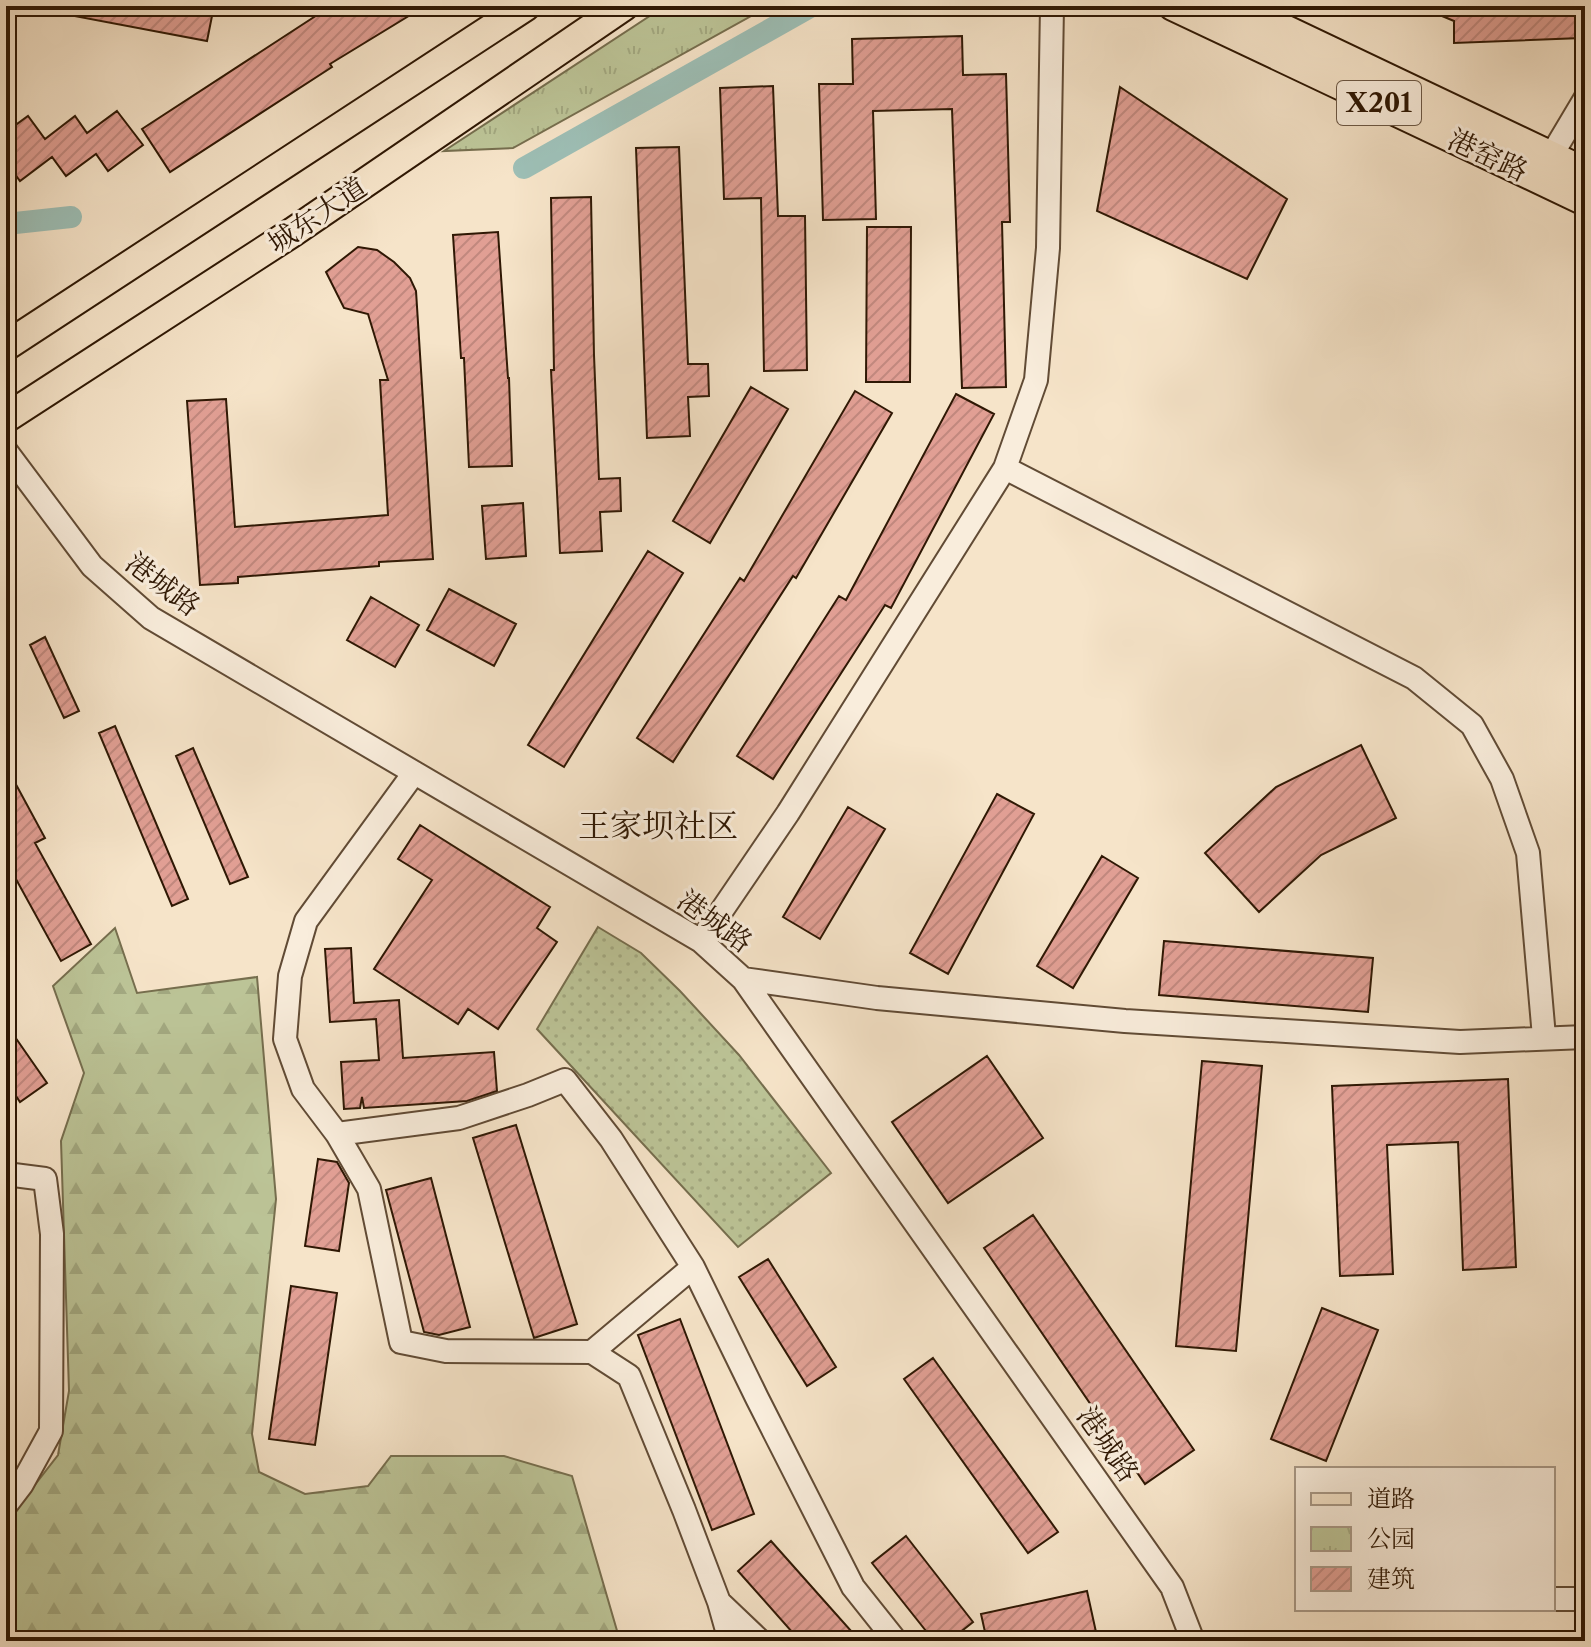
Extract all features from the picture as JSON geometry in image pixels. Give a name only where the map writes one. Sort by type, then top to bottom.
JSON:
[{"type":"main road","points":[[6,346],[526,6]]},
{"type":"main road","name":"城东大道","points":[[6,418],[293,232],[624,6]]},
{"type":"main road","name":"港窑路","points":[[1173,6],[1585,201]]},
{"type":"main road","name":"港窑路","points":[[1236,6],[1585,172]]},
{"type":"street","points":[[701,941],[788,813],[1005,468],[1036,380],[1048,248],[1052,6]]},
{"type":"street","points":[[1551,156],[1585,99]]},
{"type":"street","name":"港城路","points":[[6,451],[92,566],[151,618],[701,941],[743,979],[1172,1587],[1193,1641]]},
{"type":"street","points":[[1005,468],[1414,678],[1472,725],[1502,779],[1528,853],[1544,1037]]},
{"type":"street","points":[[414,773],[306,921],[290,976],[285,1039],[303,1089],[337,1134],[369,1189],[401,1342],[446,1351],[592,1352],[629,1376],[684,1510],[719,1602],[730,1641]]},
{"type":"street","points":[[743,979],[877,998],[1125,1021],[1460,1042],[1585,1037]]},
{"type":"street","points":[[337,1134],[459,1118],[565,1080],[611,1139],[693,1267],[853,1587],[896,1641]]},
{"type":"street","points":[[6,1174],[45,1179],[52,1234],[51,1431],[22,1484],[6,1505]]},
{"type":"street","points":[[592,1352],[693,1267]]},
{"type":"street","points":[[1555,1599],[1585,1599]]},
{"type":"street","points":[[719,1602],[760,1641]]},
{"type":"green space","points":[[665,6],[769,6],[513,148],[444,151]]},
{"type":"green space","points":[[598,927],[641,953],[680,991],[739,1055],[831,1173],[738,1247],[537,1029]]},
{"type":"green space","points":[[115,928],[137,993],[257,977],[276,1199],[252,1434],[259,1472],[305,1494],[368,1486],[391,1456],[504,1456],[572,1476],[620,1641],[6,1641],[6,1522],[58,1455],[69,1391],[61,1141],[84,1073],[53,986]]},
{"type":"building","points":[[69,6],[214,6],[207,41],[69,15]]},
{"type":"building","points":[[331,6],[425,6],[330,64],[332,67],[170,172],[142,129]]},
{"type":"building","points":[[1418,6],[1580,6],[1581,38],[1454,43],[1454,21]]},
{"type":"building","points":[[962,36],[963,75],[1006,74],[1010,222],[1002,222],[1006,387],[962,388],[952,109],[873,111],[876,219],[823,220],[819,84],[853,84],[852,39]]},
{"type":"building","points":[[773,86],[778,216],[805,216],[807,370],[764,371],[761,198],[724,199],[720,88]]},
{"type":"building","points":[[1120,87],[1287,199],[1247,279],[1097,211]]},
{"type":"building","points":[[117,111],[143,145],[108,171],[96,154],[66,176],[52,157],[20,181],[6,162],[6,132],[28,116],[45,139],[75,116],[87,133]]},
{"type":"building","points":[[679,147],[688,364],[708,364],[709,396],[688,397],[690,436],[647,438],[636,148]]},
{"type":"building","points":[[591,197],[599,479],[620,478],[621,511],[600,512],[602,551],[560,553],[551,370],[554,370],[551,198]]},
{"type":"building","points":[[867,227],[911,227],[910,382],[866,382]]},
{"type":"building","points":[[498,232],[512,466],[469,467],[464,358],[461,358],[453,235]]},
{"type":"building","points":[[358,247],[377,250],[394,262],[410,278],[416,291],[433,559],[238,577],[238,583],[200,585],[187,401],[226,399],[235,527],[388,515],[380,380],[388,380],[368,314],[344,308],[326,272]]},
{"type":"building","points":[[751,387],[788,409],[710,543],[673,521]]},
{"type":"building","points":[[855,391],[892,413],[796,578],[793,576],[673,762],[637,738],[740,578],[744,581]]},
{"type":"building","points":[[956,394],[994,414],[891,608],[885,605],[773,779],[737,756],[839,596],[846,600]]},
{"type":"building","points":[[523,503],[526,556],[486,559],[482,506]]},
{"type":"building","points":[[648,551],[683,573],[564,767],[528,745]]},
{"type":"building","points":[[449,589],[516,624],[494,666],[427,630]]},
{"type":"building","points":[[371,597],[419,625],[395,667],[347,640]]},
{"type":"building","points":[[45,637],[79,711],[64,718],[30,645]]},
{"type":"building","points":[[115,726],[188,899],[172,906],[99,733]]},
{"type":"building","points":[[1361,745],[1396,818],[1321,855],[1259,912],[1205,853],[1276,787]]},
{"type":"building","points":[[193,748],[248,877],[230,884],[176,756]]},
{"type":"building","points":[[6,766],[45,838],[35,843],[91,944],[61,961],[6,861]]},
{"type":"building","points":[[997,794],[1034,814],[948,974],[910,953]]},
{"type":"building","points":[[848,807],[885,829],[820,939],[783,917]]},
{"type":"building","points":[[420,825],[550,907],[537,928],[557,942],[498,1029],[468,1009],[458,1024],[374,969],[432,880],[398,859]]},
{"type":"building","points":[[1102,856],[1138,878],[1073,988],[1037,966]]},
{"type":"building","points":[[1164,941],[1373,958],[1368,1012],[1159,995]]},
{"type":"building","points":[[351,948],[354,1003],[399,1000],[403,1058],[494,1052],[497,1091],[467,1101],[364,1108],[362,1097],[360,1108],[344,1109],[341,1062],[379,1060],[376,1019],[330,1022],[325,949]]},
{"type":"building","points":[[6,1024],[47,1083],[20,1102],[6,1081]]},
{"type":"building","points":[[987,1056],[1043,1138],[948,1203],[892,1122]]},
{"type":"building","points":[[1202,1061],[1262,1066],[1236,1351],[1176,1346]]},
{"type":"building","points":[[1508,1079],[1516,1267],[1463,1270],[1458,1142],[1387,1145],[1393,1274],[1340,1276],[1332,1086]]},
{"type":"building","points":[[516,1125],[577,1324],[534,1338],[473,1138]]},
{"type":"building","points":[[318,1159],[337,1162],[349,1183],[339,1251],[305,1246]]},
{"type":"building","points":[[431,1178],[470,1327],[439,1335],[424,1332],[386,1190]]},
{"type":"building","points":[[1033,1215],[1194,1450],[1145,1484],[984,1248]]},
{"type":"building","points":[[768,1259],[836,1367],[807,1386],[739,1277]]},
{"type":"building","points":[[291,1286],[337,1293],[315,1445],[269,1439]]},
{"type":"building","points":[[1322,1308],[1378,1330],[1326,1461],[1271,1439]]},
{"type":"building","points":[[680,1319],[754,1514],[712,1530],[638,1335]]},
{"type":"building","points":[[933,1358],[1058,1532],[1028,1553],[904,1379]]},
{"type":"building","points":[[906,1536],[973,1622],[949,1641],[934,1641],[872,1563]]},
{"type":"building","points":[[771,1541],[860,1641],[800,1641],[738,1571]]},
{"type":"building","points":[[1087,1591],[1096,1632],[1056,1641],[987,1641],[981,1614]]},
{"type":"waterway","points":[[524,168],[812,6]]},
{"type":"waterway","points":[[6,224],[71,217]]},
{"type":"district","name":"王家坝社区","points":[[658,826]]}]
